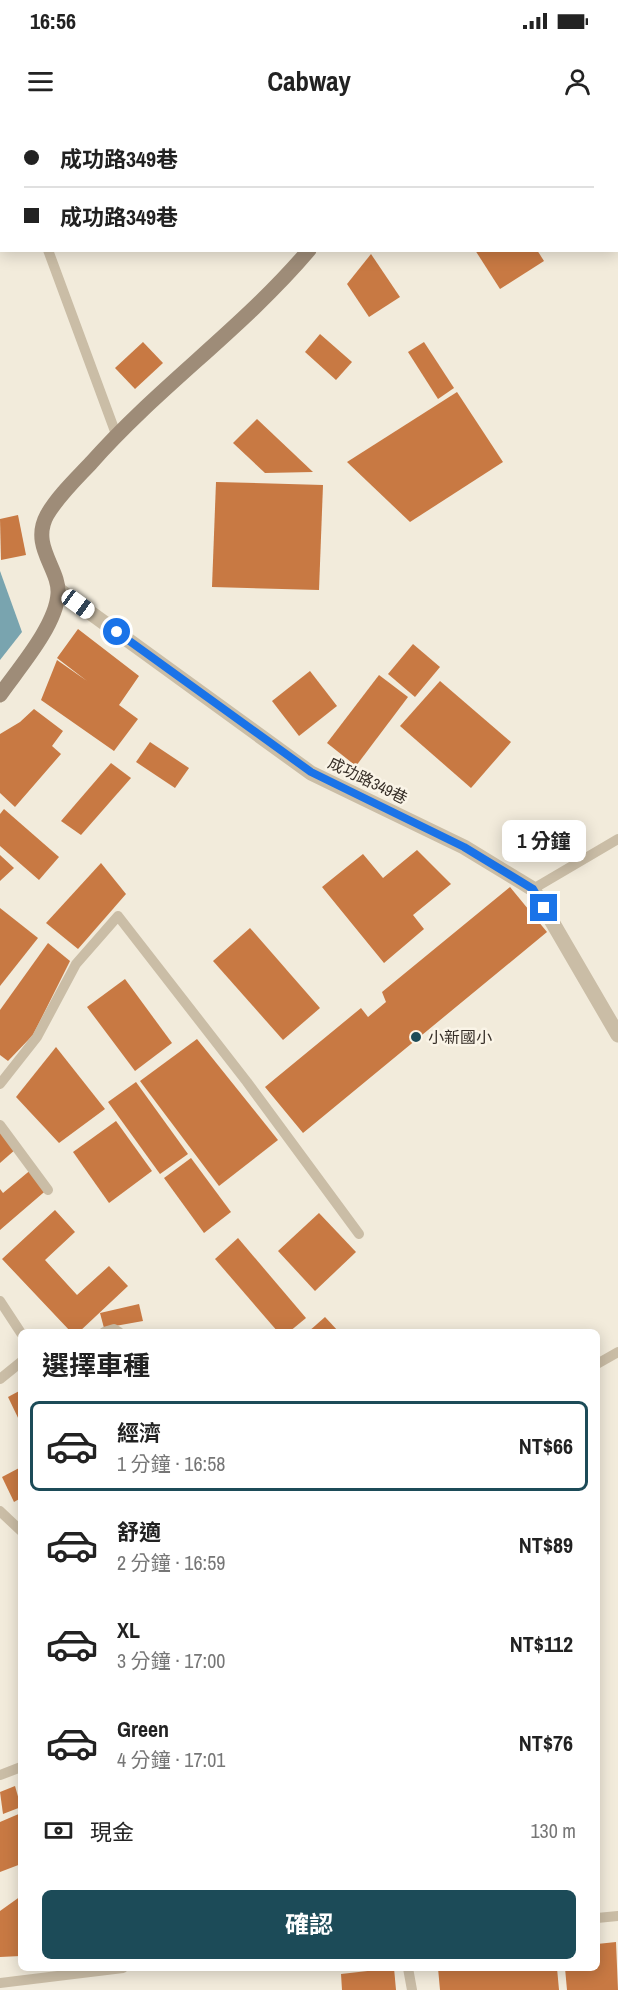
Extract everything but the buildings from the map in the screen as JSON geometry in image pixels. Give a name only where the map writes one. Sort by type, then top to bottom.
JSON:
[{"type":"street","points":[[0,696],[47,625],[57,604],[59,590],[44,547],[43,524],[58,500],[116,434],[223,336],[307,252]]},
{"type":"street","name":"成功路349巷","points":[[59,590],[311,772],[464,847],[533,889],[618,1035]]},
{"type":"lane","points":[[49,252],[116,434]]},
{"type":"lane","points":[[533,889],[618,839]]},
{"type":"lane","points":[[0,1084],[37,1037],[76,964],[118,916],[247,1082],[359,1234]]},
{"type":"lane","points":[[0,1125],[48,1190]]},
{"type":"lane","points":[[0,1301],[18,1329]]},
{"type":"lane","points":[[600,1362],[618,1352]]},
{"type":"lane","points":[[0,1379],[18,1364]]},
{"type":"lane","points":[[0,1511],[18,1527]]},
{"type":"lane","points":[[0,1775],[18,1768]]},
{"type":"lane","points":[[600,1918],[618,1916]]},
{"type":"lane","points":[[0,1983],[98,1971]]},
{"type":"lane","points":[[409,1971],[412,1990]]},
{"type":"water","points":[[0,571],[22,632],[0,660]]},
{"type":"place","name":"小新國小","points":[[416,1037]]},
{"type":"route","points":[[117,632],[311,772],[464,847],[533,889],[544,908]]}]
